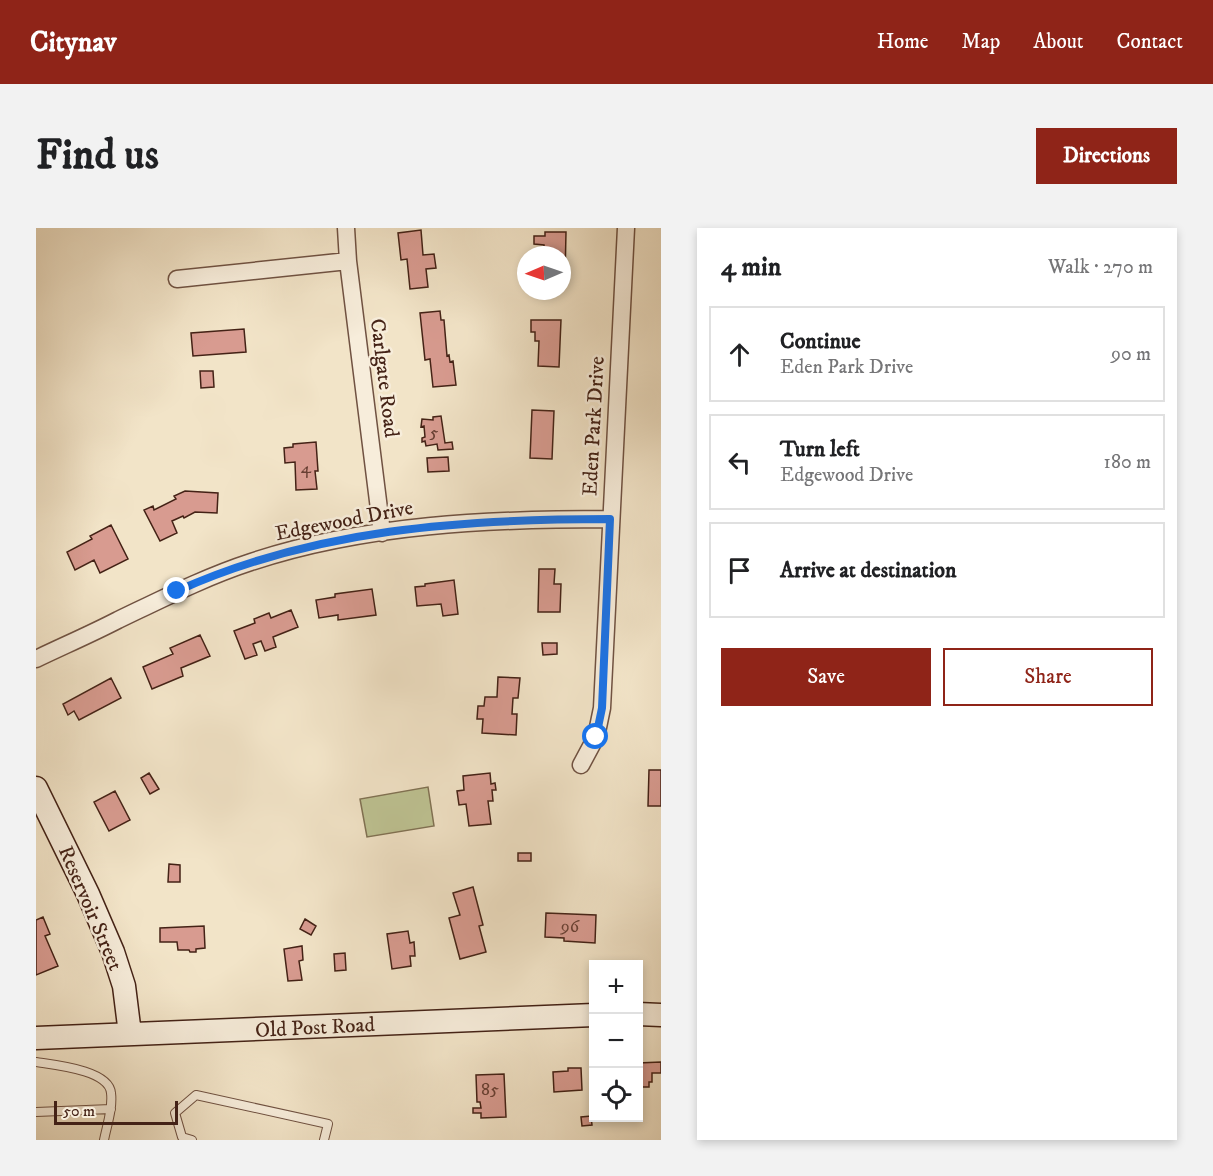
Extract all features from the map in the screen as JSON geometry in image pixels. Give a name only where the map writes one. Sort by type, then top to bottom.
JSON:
[{"type":"street","name":"Carlgate Road","points":[[346,228],[348,261],[382,533]]},
{"type":"street","name":"Eden Park Drive","points":[[581,765],[596,737],[602,708],[626,228]]},
{"type":"street","points":[[177,279],[348,261]]},
{"type":"street","name":"Edgewood Drive","points":[[36,659],[177,591],[228,570],[299,549],[382,533],[477,521],[610,519]]},
{"type":"street","name":"Reservoir Street","points":[[36,788],[88,894],[113,952],[124,986],[130,1034]]},
{"type":"street","points":[[643,1014],[661,1015]]},
{"type":"street","name":"Old Post Road","points":[[36,1038],[589,1015]]},
{"type":"lane","points":[[36,1062],[98,1076],[107,1082],[112,1091],[111,1109],[104,1140]]},
{"type":"lane","points":[[192,1140],[182,1137],[176,1113],[196,1095],[328,1124],[324,1140]]},
{"type":"lane","points":[[36,1112],[111,1109]]},
{"type":"green space","points":[[428,787],[434,826],[367,837],[360,799]]},
{"type":"building","points":[[421,230],[423,255],[434,254],[436,268],[426,269],[428,287],[410,289],[407,259],[401,260],[398,233]]},
{"type":"building","points":[[545,232],[566,232],[566,246],[534,244],[534,236],[545,236]]},
{"type":"building","points":[[440,311],[441,320],[444,320],[447,356],[449,355],[450,362],[453,361],[456,385],[433,387],[430,359],[425,360],[420,313]]},
{"type":"building","points":[[531,320],[561,320],[559,367],[538,366],[539,341],[535,341],[535,332],[531,332]]},
{"type":"building","points":[[244,329],[246,352],[193,356],[191,333]]},
{"type":"building","points":[[200,371],[213,371],[214,387],[201,388]]},
{"type":"building","points":[[532,410],[554,411],[552,459],[530,458]]},
{"type":"building","points":[[441,416],[445,443],[452,442],[453,449],[438,450],[437,444],[426,446],[425,441],[422,442],[422,438],[425,437],[424,426],[421,427],[422,419],[433,420],[433,417]]},
{"type":"building","points":[[316,442],[317,489],[296,490],[295,462],[285,463],[284,448],[293,447],[293,444]]},
{"type":"building","points":[[448,457],[449,471],[428,472],[427,458]]},
{"type":"building","points":[[185,491],[218,493],[217,513],[195,512],[172,521],[177,533],[160,541],[144,510],[153,506],[154,510],[176,499],[174,496]]},
{"type":"building","points":[[111,525],[128,559],[100,573],[94,560],[75,570],[67,552],[92,539],[90,536]]},
{"type":"building","points":[[539,569],[555,569],[554,584],[561,584],[560,612],[538,612]]},
{"type":"building","points":[[454,580],[458,614],[443,616],[441,604],[417,606],[415,587]]},
{"type":"building","points":[[372,589],[376,615],[338,620],[338,615],[319,618],[316,600],[335,597],[335,594]]},
{"type":"building","points":[[291,610],[298,627],[273,637],[276,647],[265,651],[261,641],[253,644],[257,655],[245,659],[234,631],[255,623],[254,619],[269,613],[271,618]]},
{"type":"building","points":[[200,635],[210,656],[181,668],[183,676],[152,689],[143,667],[173,654],[170,648]]},
{"type":"building","points":[[542,643],[557,643],[557,654],[543,655]]},
{"type":"building","points":[[498,677],[520,678],[518,698],[513,698],[512,714],[517,714],[516,735],[482,733],[483,719],[477,719],[478,706],[484,706],[485,697],[497,697]]},
{"type":"building","points":[[111,678],[121,698],[79,720],[74,711],[68,715],[63,704]]},
{"type":"building","points":[[649,770],[661,770],[661,806],[648,806]]},
{"type":"building","points":[[149,773],[159,789],[150,794],[141,778]]},
{"type":"building","points":[[490,773],[491,784],[495,783],[496,790],[492,790],[493,801],[488,801],[491,824],[469,826],[466,804],[459,805],[457,791],[464,790],[463,776]]},
{"type":"building","points":[[115,791],[130,820],[109,831],[94,802]]},
{"type":"building","points":[[518,853],[531,853],[531,861],[518,861]]},
{"type":"building","points":[[169,864],[180,865],[180,882],[168,882]]},
{"type":"building","points":[[473,887],[483,925],[479,926],[486,952],[460,959],[449,918],[460,915],[453,893]]},
{"type":"building","points":[[546,913],[596,915],[595,943],[545,937]]},
{"type":"building","points":[[43,917],[50,934],[45,936],[58,966],[36,975],[36,920]]},
{"type":"building","points":[[305,919],[316,926],[311,935],[300,929]]},
{"type":"building","points":[[204,926],[205,948],[196,949],[196,952],[178,950],[177,942],[160,942],[160,928]]},
{"type":"building","points":[[408,931],[410,943],[414,942],[415,956],[410,956],[411,966],[392,969],[387,934]]},
{"type":"building","points":[[302,946],[303,960],[299,961],[302,980],[288,981],[284,949]]},
{"type":"building","points":[[345,953],[346,970],[335,971],[334,954]]},
{"type":"building","points":[[661,1062],[661,1073],[652,1073],[652,1082],[649,1082],[649,1087],[643,1087],[643,1063]]},
{"type":"building","points":[[568,1068],[581,1068],[582,1090],[554,1092],[553,1072],[568,1071]]},
{"type":"building","points":[[504,1074],[506,1117],[481,1118],[481,1113],[473,1113],[473,1108],[481,1108],[480,1102],[477,1102],[476,1075]]},
{"type":"building","points":[[589,1116],[589,1122],[592,1122],[592,1125],[582,1126],[581,1117]]},
{"type":"route","points":[[177,591],[253,561],[344,539],[477,521],[610,519],[602,708],[596,737]]}]
